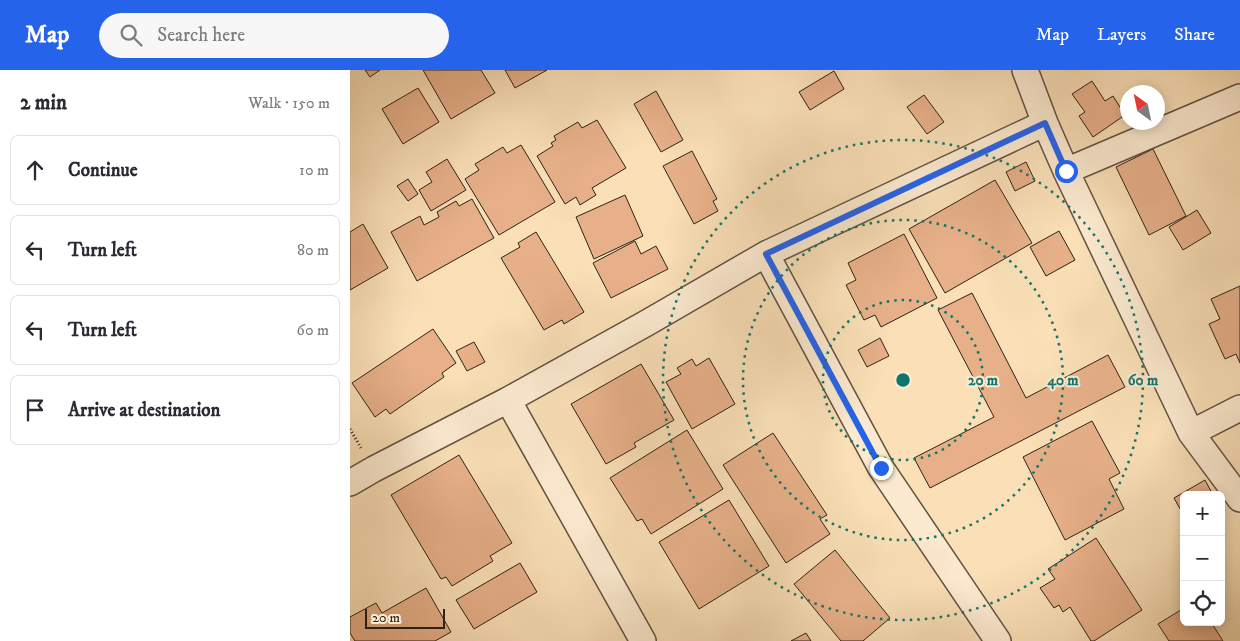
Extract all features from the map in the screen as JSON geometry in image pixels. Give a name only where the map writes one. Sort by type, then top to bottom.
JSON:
[{"type":"street","points":[[1025,70],[1066,171],[1191,433],[1240,499]]},
{"type":"street","points":[[1066,171],[1240,97]]},
{"type":"street","points":[[350,483],[508,400],[646,324],[766,254],[1045,123]]},
{"type":"street","points":[[766,254],[881,468],[998,641]]},
{"type":"street","points":[[508,400],[643,641]]},
{"type":"street","points":[[1191,433],[1240,408]]},
{"type":"building","points":[[365,70],[380,70],[370,77]]},
{"type":"building","points":[[423,70],[481,70],[495,93],[451,119]]},
{"type":"building","points":[[505,70],[547,70],[515,88]]},
{"type":"building","points":[[834,71],[844,89],[810,110],[799,92]]},
{"type":"building","points":[[1092,81],[1105,101],[1113,96],[1120,107],[1120,118],[1093,137],[1079,116],[1085,112],[1072,94]]},
{"type":"building","points":[[418,88],[439,122],[403,144],[382,109]]},
{"type":"building","points":[[656,91],[683,140],[661,152],[634,104]]},
{"type":"building","points":[[924,95],[944,122],[927,134],[907,107]]},
{"type":"building","points":[[597,120],[626,168],[592,188],[596,195],[580,205],[576,197],[565,204],[537,156],[553,146],[551,143],[556,140],[554,136],[578,122],[582,128]]},
{"type":"building","points":[[521,145],[555,202],[499,235],[465,179],[479,170],[475,164],[503,147],[507,153]]},
{"type":"building","points":[[1153,149],[1186,216],[1149,235],[1116,167]]},
{"type":"building","points":[[692,151],[717,199],[713,201],[718,211],[694,224],[663,166]]},
{"type":"building","points":[[447,159],[466,190],[431,211],[419,190],[432,182],[426,172]]},
{"type":"building","points":[[1026,162],[1035,181],[1015,191],[1006,172]]},
{"type":"building","points":[[408,179],[418,194],[408,201],[397,186]]},
{"type":"building","points":[[995,180],[1032,243],[945,293],[909,229]]},
{"type":"building","points":[[625,195],[643,236],[594,259],[576,217]]},
{"type":"building","points":[[472,199],[494,238],[417,281],[391,232],[420,216],[424,225],[439,217],[437,212],[456,201],[459,206]]},
{"type":"building","points":[[1197,210],[1211,233],[1183,250],[1169,227]]},
{"type":"building","points":[[363,224],[388,268],[350,290],[350,232]]},
{"type":"building","points":[[1059,231],[1075,260],[1046,276],[1030,247]]},
{"type":"building","points":[[536,232],[584,312],[564,324],[562,320],[544,330],[501,258],[520,247],[518,243]]},
{"type":"building","points":[[904,234],[937,298],[881,327],[875,315],[864,320],[846,285],[856,280],[848,263]]},
{"type":"building","points":[[635,241],[641,254],[656,246],[668,269],[611,298],[593,263]]},
{"type":"building","points":[[1240,286],[1240,363],[1236,354],[1225,359],[1209,324],[1220,319],[1211,299]]},
{"type":"building","points":[[972,293],[1026,398],[1108,355],[1125,387],[930,488],[914,458],[994,417],[938,310]]},
{"type":"building","points":[[433,329],[456,363],[442,373],[444,377],[390,414],[386,409],[375,417],[352,383]]},
{"type":"building","points":[[880,338],[889,356],[867,367],[858,350]]},
{"type":"building","points":[[474,342],[485,362],[467,371],[456,351]]},
{"type":"building","points":[[709,358],[735,404],[692,429],[666,382],[681,374],[677,368],[692,359],[696,366]]},
{"type":"building","points":[[641,364],[674,420],[634,443],[636,447],[606,464],[571,404]]},
{"type":"building","points":[[1092,421],[1120,473],[1109,479],[1124,509],[1065,540],[1023,457]]},
{"type":"building","points":[[687,430],[723,489],[651,534],[642,519],[637,521],[610,478]]},
{"type":"building","points":[[773,433],[827,515],[820,519],[830,534],[786,563],[723,465]]},
{"type":"building","points":[[459,455],[512,543],[490,556],[493,561],[452,586],[446,577],[441,579],[391,495]]},
{"type":"building","points":[[1205,480],[1211,491],[1186,491]]},
{"type":"building","points":[[1180,495],[1180,509],[1174,498]]},
{"type":"building","points":[[729,500],[769,566],[699,609],[659,542]]},
{"type":"building","points":[[1096,538],[1142,610],[1094,641],[1091,641],[1070,607],[1063,612],[1059,605],[1054,608],[1040,588],[1055,579],[1048,569]]},
{"type":"building","points":[[835,550],[890,618],[863,641],[841,641],[794,584]]},
{"type":"building","points":[[520,563],[537,592],[474,629],[456,600]]},
{"type":"building","points":[[426,588],[451,632],[435,641],[355,641],[350,633],[350,617],[376,603],[382,613]]},
{"type":"building","points":[[1180,610],[1180,626],[1214,626],[1223,641],[1169,641],[1158,624]]},
{"type":"building","points":[[806,633],[811,641],[791,641]]},
{"type":"route","points":[[881,468],[766,254],[1045,123],[1066,171]]}]
